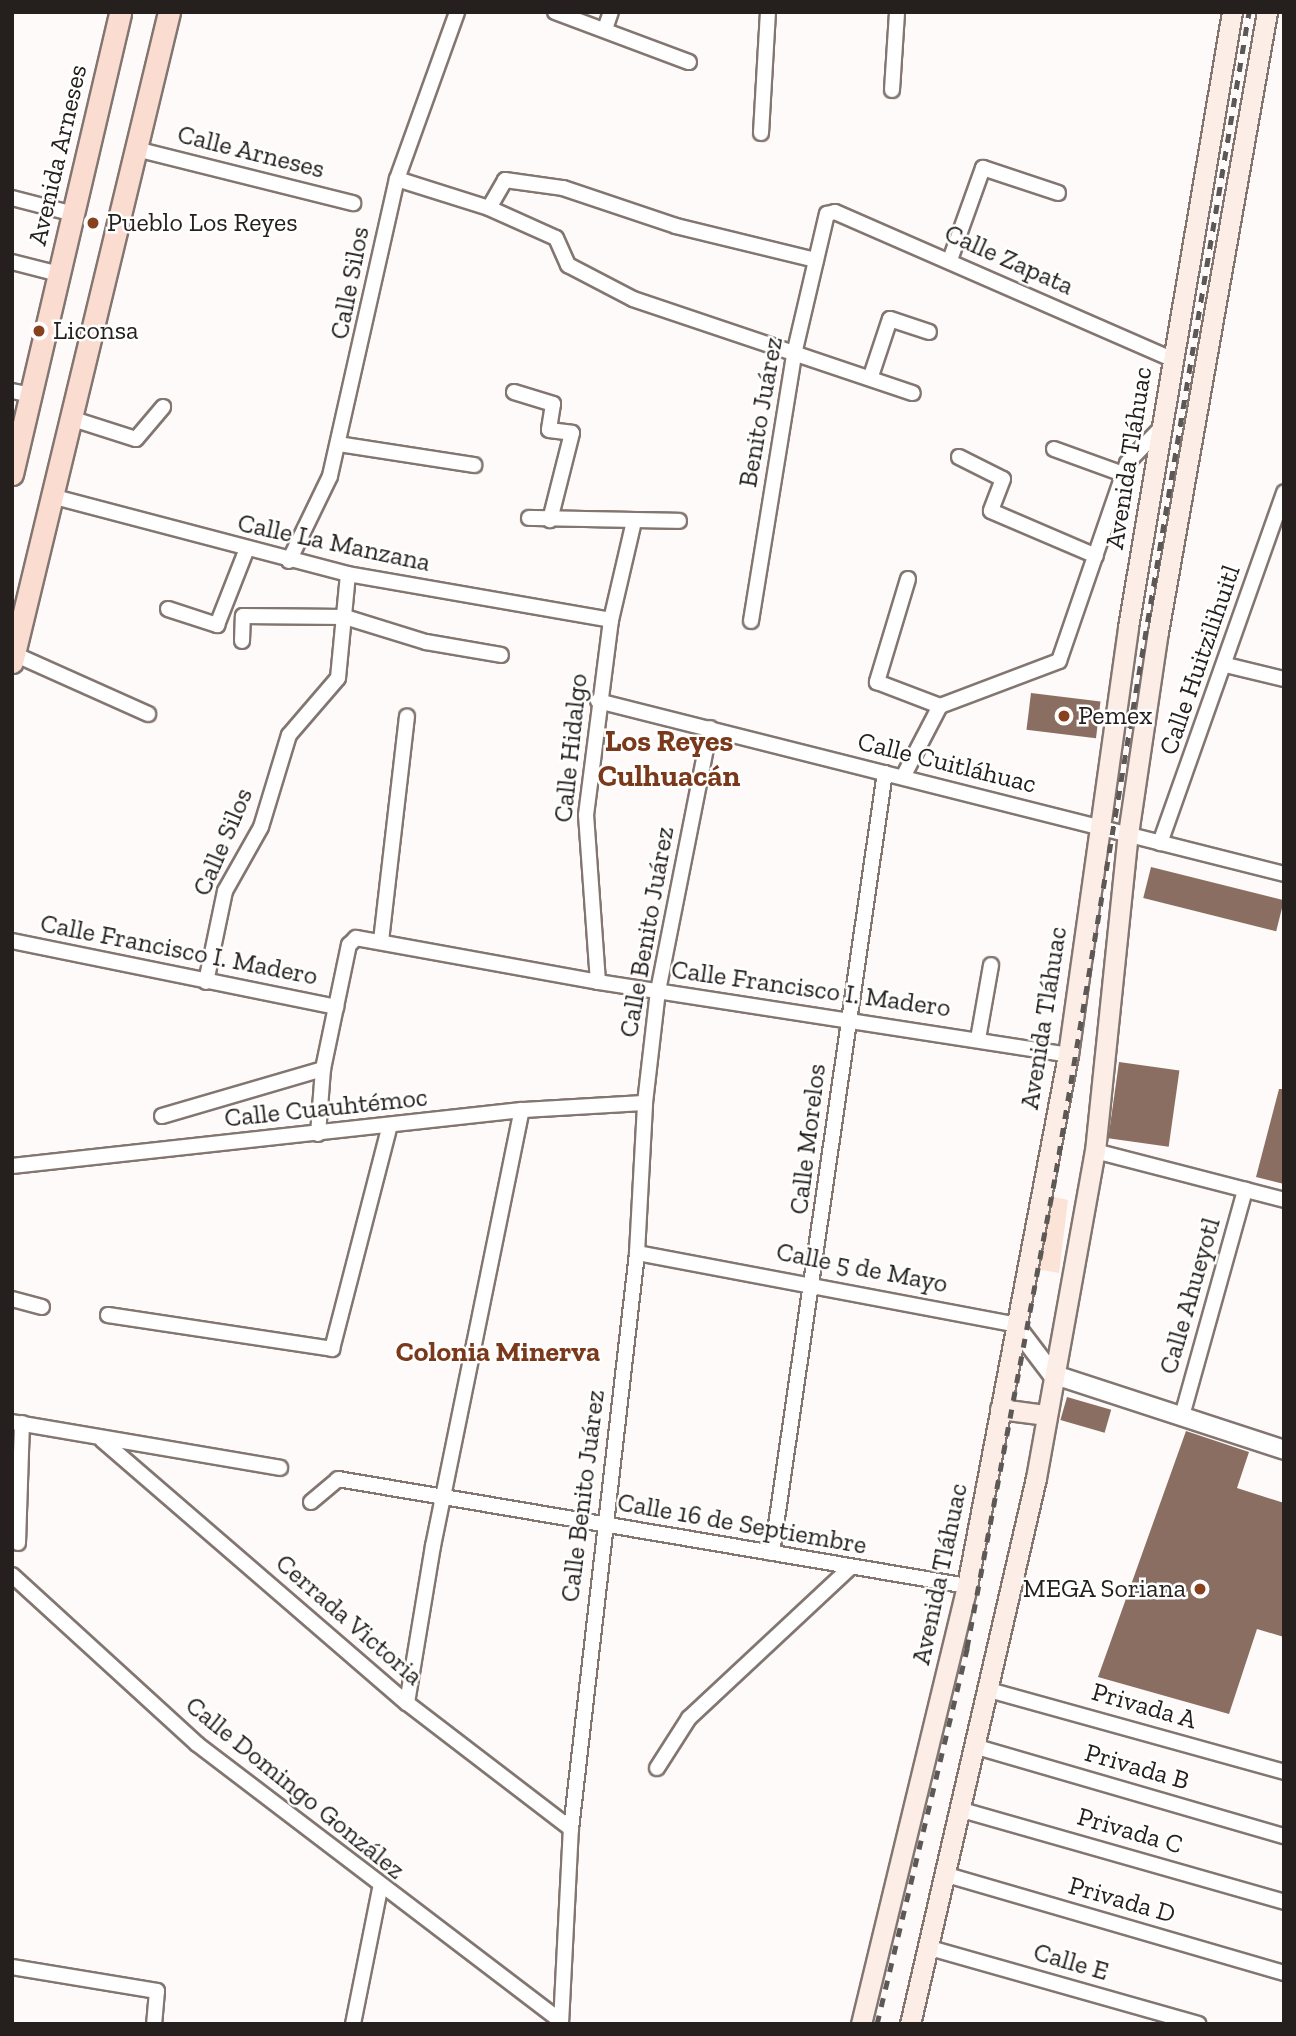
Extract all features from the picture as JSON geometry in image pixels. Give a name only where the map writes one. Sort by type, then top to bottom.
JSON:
[{"type":"main road","name":"Avenida Arneses","points":[[13,471],[21,393],[59,274],[120,12]]},
{"type":"main road","points":[[13,658],[169,12]]},
{"type":"main road","name":"Avenida Tláhuac","points":[[862,2024],[967,1586],[1014,1324],[1068,1055],[1128,627],[1164,425],[1171,359],[1232,12]]},
{"type":"main road","points":[[910,2024],[977,1747],[1037,1478],[1052,1374],[1095,1151],[1128,834],[1158,632],[1267,12]]},
{"type":"main road","points":[[1128,627],[1158,632]]},
{"type":"main road","points":[[1000,1409],[1045,1415]]},
{"type":"street","name":"Calle Silos","points":[[289,561],[318,507],[338,444],[397,179],[457,12]]},
{"type":"street","points":[[555,12],[689,62]]},
{"type":"street","points":[[605,29],[611,12]]},
{"type":"street","points":[[761,133],[768,12]]},
{"type":"street","points":[[892,90],[897,12]]},
{"type":"street","name":"Calle Arneses","points":[[136,149],[353,203]]},
{"type":"street","points":[[950,261],[983,168],[1058,193]]},
{"type":"street","points":[[397,179],[489,208],[556,238],[568,265],[633,299],[795,350],[913,393]]},
{"type":"street","points":[[489,208],[505,180],[563,188],[676,226],[816,260]]},
{"type":"street","points":[[12,198],[74,214]]},
{"type":"street","name":"Calle Zapata","points":[[827,214],[835,212],[1171,359]]},
{"type":"street","name":"Benito Juárez","points":[[751,621],[795,350],[827,214]]},
{"type":"street","points":[[12,262],[59,274]]},
{"type":"street","points":[[870,376],[890,319],[929,332]]},
{"type":"street","points":[[514,392],[552,404],[549,430],[572,433],[550,520]]},
{"type":"street","points":[[70,418],[136,439],[163,407]]},
{"type":"street","points":[[908,579],[877,682],[940,706],[1059,661],[1123,474],[1164,425]]},
{"type":"street","points":[[338,444],[474,465]]},
{"type":"street","points":[[1054,449],[1123,474]]},
{"type":"street","points":[[959,457],[1003,479],[991,511],[1096,556]]},
{"type":"street","name":"Calle Huitzilihuitl","points":[[1160,843],[1226,664],[1284,492]]},
{"type":"street","name":"Calle La Manzana","points":[[51,496],[289,561],[348,574],[611,620]]},
{"type":"street","points":[[528,519],[679,521]]},
{"type":"street","name":"Calle Hidalgo","points":[[598,982],[586,815],[598,701],[611,620],[634,521]]},
{"type":"street","points":[[168,609],[217,625],[246,551]]},
{"type":"street","name":"Calle Silos","points":[[206,982],[225,891],[261,827],[289,735],[338,678],[348,574]]},
{"type":"street","points":[[242,641],[243,616],[345,617],[426,642],[501,655]]},
{"type":"street","points":[[13,658],[148,713]]},
{"type":"street","points":[[1226,664],[1284,679]]},
{"type":"street","name":"Calle Cuitláhuac","points":[[598,701],[1284,874]]},
{"type":"street","points":[[903,777],[940,706]]},
{"type":"street","points":[[381,941],[407,716]]},
{"type":"street","name":"Calle Benito Juárez","points":[[561,2023],[571,1829],[604,1525],[638,1253],[645,1103],[658,991],[710,728]]},
{"type":"street","name":"Calle Morelos","points":[[772,1553],[814,1285],[848,1017],[885,773]]},
{"type":"street","name":"Calle Francisco I. Madero","points":[[12,941],[336,1007]]},
{"type":"street","name":"Calle Francisco I. Madero","points":[[318,1134],[323,1069],[352,941],[381,941],[598,982],[848,1017],[1068,1055]]},
{"type":"street","points":[[978,1039],[991,965]]},
{"type":"street","points":[[162,1116],[323,1069]]},
{"type":"street","name":"Calle Cuauhtémoc","points":[[12,1166],[522,1110],[645,1103]]},
{"type":"street","points":[[407,1703],[442,1497],[522,1110]]},
{"type":"street","points":[[108,1315],[332,1349],[390,1125]]},
{"type":"street","points":[[1095,1151],[1284,1200]]},
{"type":"street","name":"Calle Ahueyotl","points":[[1182,1416],[1245,1190]]},
{"type":"street","name":"Calle 5 de Mayo","points":[[638,1253],[1014,1324]]},
{"type":"street","points":[[12,1299],[42,1307]]},
{"type":"street","points":[[1014,1324],[1052,1374],[1284,1450]]},
{"type":"street","points":[[18,1543],[17,1423],[102,1440],[280,1468]]},
{"type":"street","name":"Cerrada Victoria","points":[[102,1440],[407,1703],[571,1829]]},
{"type":"street","name":"Calle 16 de Septiembre","points":[[311,1503],[338,1479],[967,1586]]},
{"type":"street","points":[[657,1768],[688,1717],[850,1567]]},
{"type":"street","name":"Calle Domingo González","points":[[12,1575],[197,1744],[380,1889],[561,2023]]},
{"type":"street","name":"Privada A","points":[[989,1689],[1284,1772]]},
{"type":"street","name":"Privada B","points":[[977,1747],[1284,1836]]},
{"type":"street","name":"Privada C","points":[[962,1810],[1284,1902]]},
{"type":"street","name":"Privada D","points":[[947,1875],[1284,1973]]},
{"type":"street","points":[[353,2024],[380,1889]]},
{"type":"street","name":"Calle E","points":[[930,1948],[1198,2024]]},
{"type":"street","points":[[12,1967],[157,1991],[154,2024]]},
{"type":"shaded area","points":[[1050,1196],[1068,1200],[1059,1273],[1036,1269]]},
{"type":"building","name":"Pemex","points":[[1031,693],[1100,702],[1096,738],[1026,730]]},
{"type":"building","points":[[1151,867],[1284,900],[1276,931],[1143,898]]},
{"type":"building","points":[[1119,1062],[1179,1070],[1169,1147],[1108,1138]]},
{"type":"building","points":[[1279,1089],[1284,1089],[1284,1184],[1256,1177]]},
{"type":"building","points":[[1067,1397],[1111,1410],[1105,1433],[1060,1420]]},
{"type":"building","name":"MEGA Soriana","points":[[1186,1431],[1249,1452],[1237,1488],[1284,1503],[1284,1637],[1257,1629],[1229,1714],[1098,1677]]},
{"type":"railway","points":[[877,2024],[967,1648],[1056,1172],[1249,12]]},
{"type":"place","name":"Pueblo Los Reyes","points":[[93,223]]},
{"type":"place","name":"Liconsa","points":[[39,331]]},
{"type":"place","name":"Pemex","points":[[1064,716]]},
{"type":"place","name":"MEGA Soriana","points":[[1200,1589]]},
{"type":"district","name":"Los Reyes Culhuacán","points":[[669,758]]},
{"type":"district","name":"Colonia Minerva","points":[[498,1352]]}]
